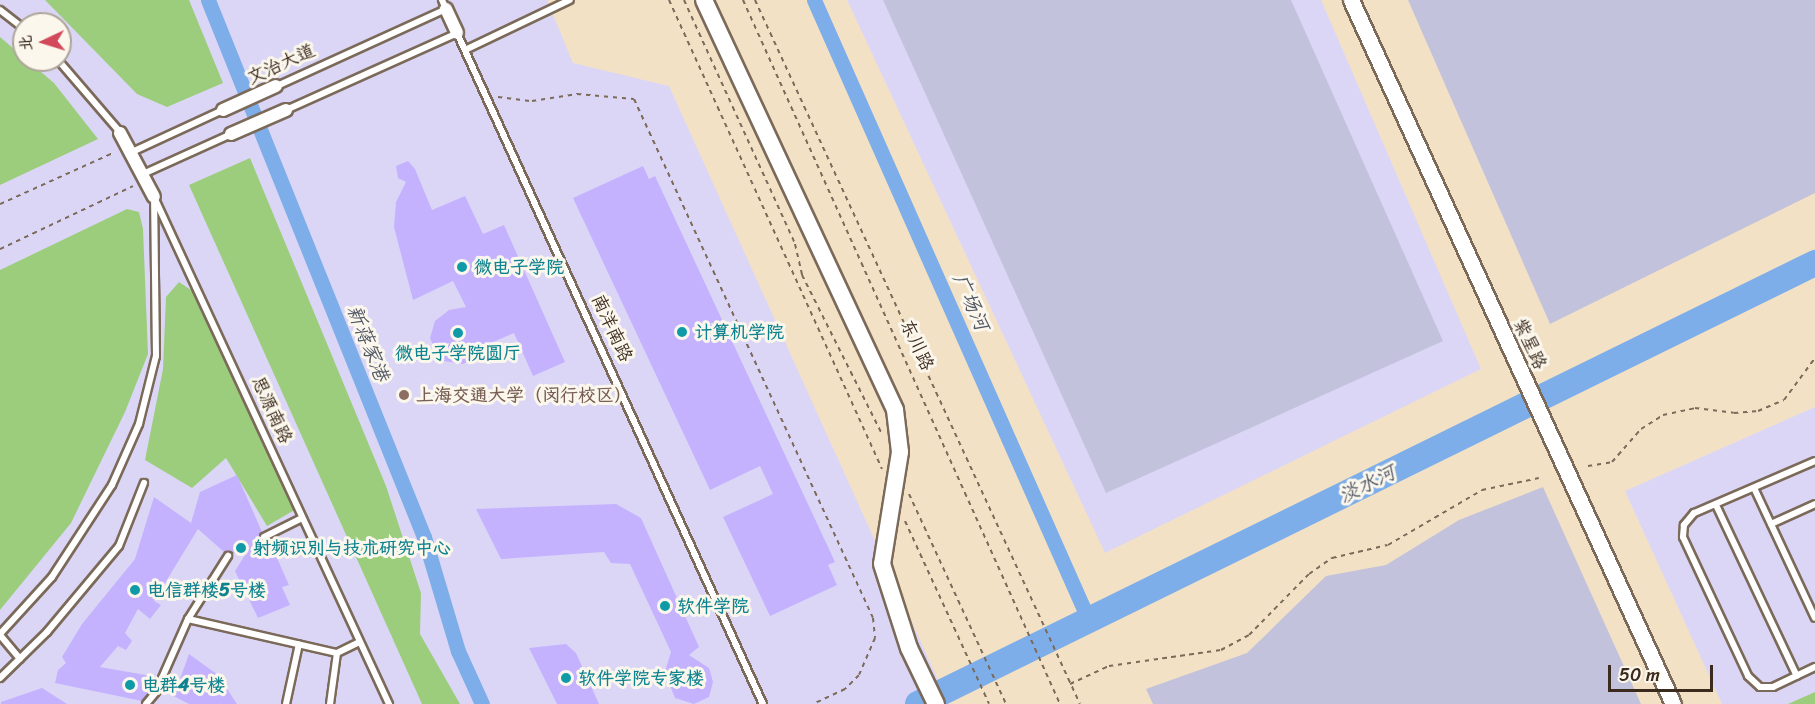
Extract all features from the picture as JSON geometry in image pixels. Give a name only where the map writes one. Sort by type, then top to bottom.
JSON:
[{"type":"main road","points":[[704,0],[895,410],[900,452],[899,489],[882,564],[909,648],[936,704]]},
{"type":"street","name":"紫星路","points":[[1351,0],[1673,704]]},
{"type":"street","name":"南洋南路","points":[[444,5],[457,33]]},
{"type":"street","name":"文治大道","points":[[223,110],[276,86]]},
{"type":"street","points":[[231,134],[286,110]]},
{"type":"street","name":"思源南路","points":[[120,132],[154,197]]},
{"type":"lane","points":[[465,50],[570,0]]},
{"type":"lane","name":"文治大道","points":[[276,86],[444,5]]},
{"type":"lane","points":[[0,10],[12,20]]},
{"type":"lane","points":[[286,110],[457,33]]},
{"type":"lane","name":"南洋南路","points":[[457,33],[763,704]]},
{"type":"lane","points":[[68,72],[120,132]]},
{"type":"lane","name":"文治大道","points":[[130,149],[223,110]]},
{"type":"lane","points":[[145,177],[231,134]]},
{"type":"lane","points":[[20,659],[0,635],[64,559],[112,485],[139,424],[156,356],[154,197]]},
{"type":"lane","name":"思源南路","points":[[154,197],[389,704]]},
{"type":"lane","points":[[1815,461],[1755,490],[1694,513],[1684,525],[1683,537],[1743,666],[1760,687],[1773,687],[1815,667]]},
{"type":"lane","points":[[0,678],[20,659],[119,546],[144,483]]},
{"type":"lane","points":[[1755,490],[1815,618]]},
{"type":"lane","points":[[1771,524],[1815,504]]},
{"type":"lane","points":[[1716,505],[1797,676]]},
{"type":"lane","points":[[264,537],[302,518]]},
{"type":"lane","points":[[162,678],[188,619],[228,555]]},
{"type":"lane","points":[[188,619],[337,652],[360,642]]},
{"type":"lane","points":[[286,704],[299,644]]},
{"type":"lane","points":[[330,704],[337,652]]},
{"type":"lane","points":[[146,704],[156,692]]},
{"type":"path","points":[[669,0],[899,489],[968,622],[1006,704]]},
{"type":"path","points":[[684,0],[795,244],[802,275],[886,442]]},
{"type":"path","name":"东川路","points":[[743,0],[1060,704]]},
{"type":"path","points":[[755,0],[1080,704]]},
{"type":"path","points":[[486,97],[532,101],[577,93],[634,99],[873,618],[875,638],[859,675],[845,689],[813,704]]},
{"type":"path","points":[[0,204],[130,149]]},
{"type":"path","points":[[0,249],[145,177]]},
{"type":"path","points":[[1588,466],[1612,462],[1641,429],[1663,415],[1695,408],[1734,413],[1758,411],[1784,400],[1815,358]]},
{"type":"path","points":[[1070,684],[1108,666],[1221,650],[1249,635],[1309,574],[1332,558],[1388,545],[1482,489],[1539,478]]},
{"type":"path","points":[[899,489],[954,629],[989,704]]},
{"type":"shaded area","name":"上海交通大学（闵行校区）","points":[[0,0],[547,0],[573,63],[669,86],[949,704],[0,704]]},
{"type":"shaded area","points":[[847,0],[1321,0],[1481,369],[1105,553]]},
{"type":"shaded area","points":[[883,0],[1291,0],[1443,341],[1106,493]]},
{"type":"shaded area","points":[[1408,0],[1815,0],[1815,193],[1550,324]]},
{"type":"shaded area","points":[[1815,407],[1815,704],[1722,704],[1625,491]]},
{"type":"shaded area","points":[[1543,487],[1641,704],[1153,704],[1146,689],[1247,653],[1326,576],[1386,565],[1459,520]]},
{"type":"green space","points":[[45,0],[189,0],[223,83],[167,107],[137,94],[72,28],[72,12],[57,12]]},
{"type":"green space","points":[[0,37],[12,47],[12,72],[41,72],[54,83],[98,139],[0,185]]},
{"type":"green space","points":[[250,158],[386,486],[421,593],[420,634],[460,704],[422,704],[189,185]]},
{"type":"green space","points":[[127,209],[139,212],[143,229],[148,354],[125,412],[71,523],[0,610],[0,270]]},
{"type":"green space","points":[[179,282],[200,296],[298,508],[267,526],[226,458],[192,488],[145,460],[163,369],[166,297]]},
{"type":"green space","points":[[1815,692],[1815,704],[1788,704]]},
{"type":"building","name":"微电子学院","points":[[408,161],[415,169],[432,210],[465,196],[483,234],[504,225],[565,362],[533,376],[514,333],[484,346],[479,355],[463,364],[444,361],[437,355],[430,338],[435,321],[449,310],[466,307],[453,281],[413,300],[394,227],[396,202],[406,182],[398,178],[396,166]]},
{"type":"building","name":"计算机学院","points":[[643,166],[649,179],[655,176],[835,562],[828,565],[837,585],[770,616],[723,517],[773,494],[760,466],[710,490],[573,198]]},
{"type":"building","points":[[237,475],[262,532],[259,539],[274,551],[289,585],[282,587],[290,605],[258,618],[235,571],[245,555],[224,552],[198,529],[154,601],[161,605],[150,619],[138,609],[125,633],[132,641],[126,650],[118,646],[100,667],[157,677],[160,683],[167,679],[184,681],[180,679],[189,654],[218,675],[237,704],[189,704],[156,687],[142,701],[55,683],[58,670],[66,663],[62,657],[82,624],[135,559],[154,497],[191,523],[200,492]]},
{"type":"building","name":"软件学院","points":[[616,504],[641,518],[699,647],[689,655],[709,668],[713,682],[709,697],[694,704],[675,698],[669,683],[662,681],[671,652],[630,564],[611,563],[604,552],[501,559],[476,509]]},
{"type":"building","name":"软件学院专家楼","points":[[566,644],[576,653],[599,704],[557,704],[529,648]]},
{"type":"building","points":[[42,688],[67,704],[1,704],[1,702]]},
{"type":"waterway","name":"新蒋家港","points":[[208,0],[424,537],[458,651],[482,704]]},
{"type":"waterway","name":"广场河","points":[[814,0],[1089,621]]},
{"type":"waterway","name":"淡水河","points":[[918,704],[1815,263]]},
{"type":"place","name":"微电子学院","points":[[462,267]]},
{"type":"place","name":"计算机学院","points":[[682,332]]},
{"type":"place","name":"微电子学院圆厅","points":[[458,333]]},
{"type":"place","name":"上海交通大学（闵行校区）","points":[[404,395]]},
{"type":"place","name":"射频识别与技术研究中心","points":[[241,548]]},
{"type":"place","name":"电信群楼5号楼","points":[[135,590]]},
{"type":"place","name":"软件学院","points":[[665,606]]},
{"type":"place","name":"软件学院专家楼","points":[[566,678]]},
{"type":"place","name":"电群4号楼","points":[[130,685]]}]
